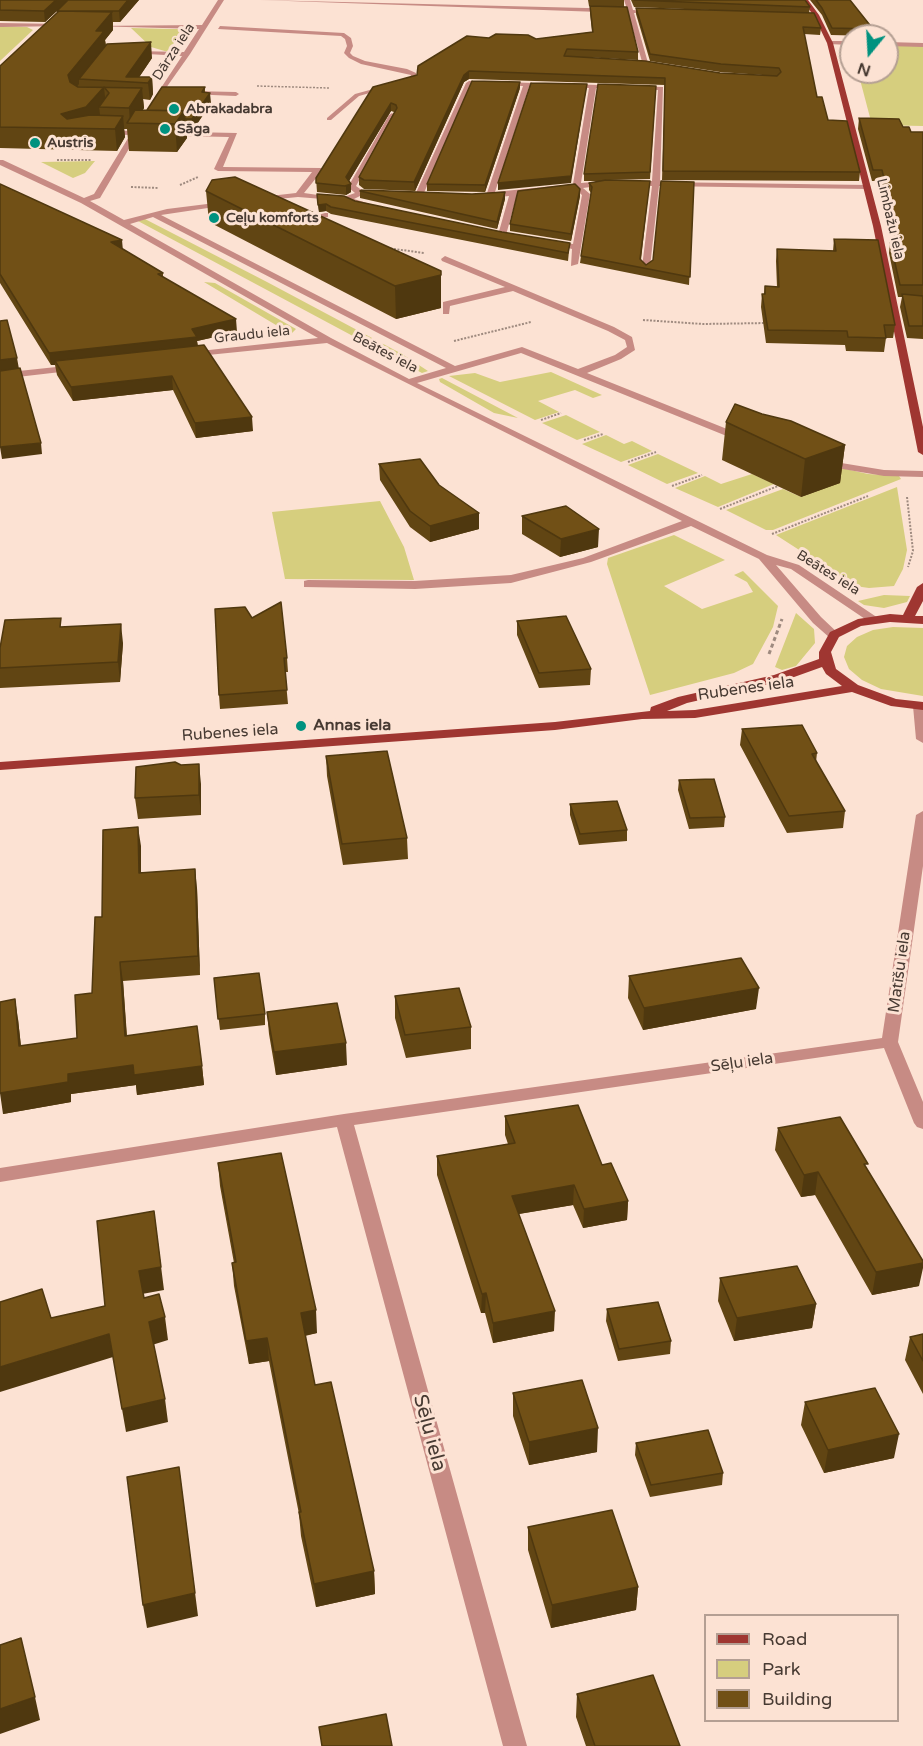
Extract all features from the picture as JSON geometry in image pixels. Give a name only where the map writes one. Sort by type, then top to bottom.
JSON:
[{"type":"main road","name":"Limbažu iela","points":[[805,0],[817,16],[830,43],[897,302],[923,452]]},
{"type":"main road","points":[[906,619],[913,610],[923,587]]},
{"type":"main road","points":[[922,706],[873,697],[853,688],[831,670],[826,661],[825,652],[834,635],[858,623],[874,620],[923,620]]},
{"type":"main road","name":"Rubenes iela","points":[[642,715],[683,700],[806,670],[826,661]]},
{"type":"main road","name":"Rubenes iela","points":[[0,766],[555,726],[642,715],[695,714],[853,688]]},
{"type":"street","name":"Dārza iela","points":[[147,114],[221,0]]},
{"type":"street","points":[[263,0],[513,4],[663,12]]},
{"type":"street","points":[[627,0],[645,64]]},
{"type":"street","points":[[34,38],[58,15]]},
{"type":"street","points":[[808,16],[817,16]]},
{"type":"street","points":[[0,25],[68,26]]},
{"type":"street","points":[[90,26],[204,27]]},
{"type":"street","points":[[220,28],[342,34],[348,38],[350,46],[347,53],[351,57],[363,63],[405,70],[414,74],[413,80],[357,95],[329,119]]},
{"type":"street","points":[[830,43],[839,43]]},
{"type":"street","points":[[899,44],[923,45]]},
{"type":"street","points":[[124,53],[187,54]]},
{"type":"street","points":[[634,63],[673,69]]},
{"type":"street","points":[[419,195],[469,83],[661,88],[656,183],[646,267]]},
{"type":"street","points":[[490,196],[528,84]]},
{"type":"street","points":[[577,186],[593,86]]},
{"type":"street","points":[[161,93],[171,93]]},
{"type":"street","points":[[182,93],[236,94]]},
{"type":"street","points":[[142,104],[154,104]]},
{"type":"street","points":[[360,193],[352,187],[392,115]]},
{"type":"street","points":[[84,201],[97,196],[141,123]]},
{"type":"street","points":[[92,132],[234,135],[218,169],[318,170],[298,195]]},
{"type":"street","name":"Beātes iela","points":[[0,162],[84,201],[328,340],[408,382],[691,522],[763,556],[795,567],[874,620]]},
{"type":"street","points":[[472,197],[513,195],[606,183],[867,187]]},
{"type":"street","points":[[574,264],[585,194],[577,186]]},
{"type":"street","points":[[347,199],[360,193],[384,194]]},
{"type":"street","points":[[267,210],[249,201],[298,195],[347,199],[356,204],[379,209]]},
{"type":"street","points":[[407,195],[430,195]]},
{"type":"street","points":[[502,235],[513,195]]},
{"type":"street","points":[[123,223],[154,214],[241,202]]},
{"type":"street","points":[[154,214],[454,369]]},
{"type":"street","points":[[295,223],[325,215]]},
{"type":"street","points":[[491,233],[513,237]]},
{"type":"street","points":[[545,242],[577,247]]},
{"type":"street","points":[[445,259],[611,329],[629,339],[632,348],[618,357],[580,372]]},
{"type":"street","points":[[446,312],[446,304],[514,288]]},
{"type":"street","name":"Graudu iela","points":[[176,357],[328,340]]},
{"type":"street","points":[[408,382],[522,350],[752,443]]},
{"type":"street","points":[[0,376],[82,367]]},
{"type":"street","points":[[808,459],[866,471],[923,474]]},
{"type":"street","points":[[308,584],[415,585],[511,579],[587,560],[691,522]]},
{"type":"street","name":"Beātes iela","points":[[763,556],[817,620],[834,635]]},
{"type":"street","points":[[922,706],[923,739]]},
{"type":"street","name":"Matīšu iela","points":[[890,1042],[923,815]]},
{"type":"street","points":[[890,1042],[923,1123]]},
{"type":"street","name":"Sēļu iela","points":[[0,1175],[344,1120],[890,1042]]},
{"type":"street","name":"Sēļu iela","points":[[344,1120],[514,1746]]},
{"type":"path","points":[[249,86],[322,87],[345,90],[357,95]]},
{"type":"path","points":[[57,160],[101,160]]},
{"type":"path","points":[[391,255],[381,248],[432,254],[445,259]]},
{"type":"path","points":[[635,320],[703,324],[778,323]]},
{"type":"path","points":[[535,422],[561,413]]},
{"type":"path","points":[[578,443],[603,434]]},
{"type":"path","points":[[621,464],[656,452]]},
{"type":"path","points":[[669,488],[702,475]]},
{"type":"path","points":[[716,510],[778,486]]},
{"type":"path","points":[[906,493],[913,551],[907,571]]},
{"type":"path","points":[[766,536],[873,494]]},
{"type":"path","points":[[768,657],[783,618]]},
{"type":"green space","points":[[0,26],[27,27],[33,30],[0,61]]},
{"type":"green space","points":[[131,28],[183,29],[168,52],[151,47]]},
{"type":"green space","points":[[899,45],[923,46],[923,126],[872,125],[861,84],[899,84]]},
{"type":"green space","points":[[95,161],[85,173],[73,178],[41,162]]},
{"type":"green space","points":[[143,218],[402,354],[428,371],[422,373],[138,221]]},
{"type":"green space","points":[[204,282],[215,283],[296,329],[291,334]]},
{"type":"green space","points":[[551,372],[602,395],[593,398],[575,390],[538,401],[559,412],[535,420],[449,376],[475,373],[500,382]]},
{"type":"green space","points":[[442,378],[518,418],[494,413],[440,382],[439,379]]},
{"type":"green space","points":[[566,415],[600,432],[577,440],[542,423]]},
{"type":"green space","points":[[606,435],[624,444],[632,441],[652,451],[621,462],[582,444]]},
{"type":"green space","points":[[658,454],[698,473],[667,484],[628,465]]},
{"type":"green space","points":[[837,467],[868,474],[899,476],[901,479],[773,530],[766,530],[726,510],[783,489],[801,497],[839,483]]},
{"type":"green space","points":[[752,474],[774,484],[718,507],[675,488],[705,476],[721,484]]},
{"type":"green space","points":[[897,487],[907,550],[903,569],[894,586],[869,588],[855,586],[776,535]]},
{"type":"green space","points":[[380,501],[404,547],[414,580],[285,579],[272,512]]},
{"type":"green space","points":[[674,535],[725,560],[664,586],[702,609],[753,592],[747,582],[734,575],[743,571],[778,606],[773,627],[753,664],[734,673],[650,695],[607,564],[608,558]]},
{"type":"green space","points":[[884,595],[910,596],[907,602],[884,608],[864,605],[858,601]]},
{"type":"green space","points":[[796,613],[814,629],[815,643],[796,666],[782,670],[775,667]]},
{"type":"green space","points":[[893,627],[923,628],[923,696],[881,689],[862,680],[849,669],[844,657],[847,646],[857,637],[873,630]]},
{"type":"building","points":[[0,0],[56,0],[44,11],[0,10]]},
{"type":"building","points":[[68,0],[128,0],[119,11],[57,11]]},
{"type":"building","points":[[634,0],[805,0],[810,7]]},
{"type":"building","points":[[816,0],[850,0],[869,24],[839,24],[839,28],[832,28]]},
{"type":"building","points":[[590,6],[627,7],[638,52],[567,49],[564,56],[645,61],[720,73],[777,76],[781,72],[779,68],[721,64],[650,54],[636,8],[814,13],[821,28],[803,27],[817,97],[822,97],[828,120],[847,121],[860,172],[663,171],[665,78],[469,71],[464,75],[414,182],[364,180],[359,177],[397,108],[391,103],[346,177],[351,184],[345,186],[316,183],[316,178],[373,87],[417,75],[418,66],[467,36],[489,38],[496,34],[528,35],[536,39],[593,32]]},
{"type":"building","points":[[59,11],[112,12],[96,31],[104,31],[68,75],[70,82],[78,87],[104,87],[86,107],[61,114],[67,119],[90,115],[123,116],[115,129],[0,127],[0,66]]},
{"type":"building","points":[[151,42],[126,77],[152,77],[148,83],[79,79],[107,44]]},
{"type":"building","points":[[472,81],[520,82],[485,185],[427,184]]},
{"type":"building","points":[[531,83],[587,84],[571,176],[498,183]]},
{"type":"building","points":[[598,84],[656,86],[650,172],[584,174]]},
{"type":"building","points":[[104,87],[142,88],[129,108],[99,107],[109,93]]},
{"type":"building","points":[[162,87],[205,87],[202,92],[210,93],[192,119],[185,119],[184,111],[147,110]]},
{"type":"building","points":[[135,110],[184,111],[175,124],[127,123]]},
{"type":"building","points":[[859,118],[899,119],[903,127],[909,127],[911,132],[923,132],[923,285],[900,285],[890,241],[899,241],[882,170],[873,170]]},
{"type":"building","points":[[235,177],[441,271],[441,275],[395,286],[206,191],[212,180]]},
{"type":"building","points":[[606,180],[650,181],[640,259],[646,265],[653,260],[661,181],[694,182],[690,277],[581,256],[592,187],[589,183]]},
{"type":"building","points":[[0,184],[122,240],[111,242],[163,273],[158,274],[236,319],[192,329],[197,337],[49,353],[0,274]]},
{"type":"building","points":[[575,184],[580,189],[571,234],[510,224],[518,191]]},
{"type":"building","points":[[360,191],[472,194],[505,192],[497,222]]},
{"type":"building","points":[[317,194],[344,196],[355,201],[502,232],[570,243],[568,253],[331,207],[326,204],[318,205]]},
{"type":"building","points":[[834,239],[878,240],[895,325],[884,325],[886,338],[848,337],[847,331],[768,330],[762,294],[765,294],[765,286],[779,287],[777,249],[836,251]]},
{"type":"building","points":[[902,294],[923,296],[923,326],[909,326]]},
{"type":"building","points":[[7,320],[17,358],[0,360],[0,321]]},
{"type":"building","points":[[204,345],[252,417],[195,423],[172,376],[71,387],[55,361]]},
{"type":"building","points":[[20,368],[41,443],[0,447],[0,371]]},
{"type":"building","points":[[735,404],[791,421],[845,445],[805,459],[726,422]]},
{"type":"building","points":[[420,459],[439,485],[479,513],[430,526],[410,511],[379,464]]},
{"type":"building","points":[[566,506],[599,529],[561,539],[522,516]]},
{"type":"building","points":[[281,602],[287,658],[284,658],[287,690],[219,695],[215,609],[245,607],[252,618]]},
{"type":"building","points":[[566,616],[591,669],[539,673],[517,621]]},
{"type":"building","points":[[61,618],[60,627],[121,624],[118,662],[0,668],[0,648],[5,620]]},
{"type":"building","points":[[802,725],[817,753],[812,754],[845,811],[789,816],[742,729]]},
{"type":"building","points":[[387,751],[407,838],[342,844],[326,756]]},
{"type":"building","points":[[175,762],[181,765],[199,764],[199,795],[135,798],[136,767]]},
{"type":"building","points":[[714,779],[725,817],[690,818],[679,780]]},
{"type":"building","points":[[617,801],[627,830],[580,834],[570,804]]},
{"type":"building","points":[[138,827],[139,873],[195,869],[198,956],[120,962],[125,1036],[197,1026],[202,1066],[134,1075],[133,1065],[68,1074],[68,1082],[0,1093],[0,1002],[15,999],[19,1046],[77,1038],[75,995],[92,993],[95,917],[102,917],[103,830]]},
{"type":"building","points":[[741,958],[759,988],[644,1008],[629,976]]},
{"type":"building","points":[[259,973],[265,1014],[218,1019],[214,978]]},
{"type":"building","points":[[459,988],[471,1027],[405,1035],[395,996]]},
{"type":"building","points":[[337,1003],[346,1043],[274,1052],[267,1012]]},
{"type":"building","points":[[578,1105],[602,1165],[611,1163],[628,1201],[584,1209],[574,1185],[512,1196],[555,1311],[493,1323],[486,1293],[482,1294],[437,1156],[515,1143],[505,1116]]},
{"type":"building","points":[[840,1117],[868,1164],[864,1164],[923,1263],[876,1272],[818,1172],[804,1175],[778,1128]]},
{"type":"building","points":[[281,1153],[316,1310],[301,1313],[315,1385],[331,1382],[374,1571],[314,1584],[267,1338],[246,1341],[232,1263],[236,1262],[218,1163]]},
{"type":"building","points":[[154,1211],[161,1267],[139,1271],[144,1298],[159,1294],[165,1317],[149,1322],[165,1399],[122,1409],[109,1334],[0,1367],[0,1302],[42,1289],[51,1318],[105,1306],[97,1221]]},
{"type":"building","points":[[797,1266],[816,1304],[737,1318],[720,1278]]},
{"type":"building","points":[[658,1302],[671,1341],[619,1349],[607,1309]]},
{"type":"building","points":[[923,1334],[923,1361],[910,1337]]},
{"type":"building","points":[[582,1380],[598,1428],[529,1442],[513,1393]]},
{"type":"building","points":[[875,1388],[899,1434],[828,1450],[805,1402]]},
{"type":"building","points":[[708,1430],[723,1473],[651,1485],[636,1443]]},
{"type":"building","points":[[179,1467],[195,1593],[143,1605],[127,1477]]},
{"type":"building","points":[[612,1510],[638,1587],[552,1605],[528,1527]]},
{"type":"building","points":[[21,1638],[35,1697],[0,1709],[0,1645]]},
{"type":"building","points":[[653,1675],[680,1746],[595,1746],[577,1694]]},
{"type":"building","points":[[386,1714],[392,1746],[322,1746],[319,1727]]},
{"type":"place","name":"Abrakadabra","points":[[174,109]]},
{"type":"place","name":"Sāga","points":[[165,129]]},
{"type":"place","name":"Austris","points":[[35,143]]},
{"type":"place","name":"Ceļu komforts","points":[[214,218]]},
{"type":"place","name":"Annas iela","points":[[301,726]]}]
